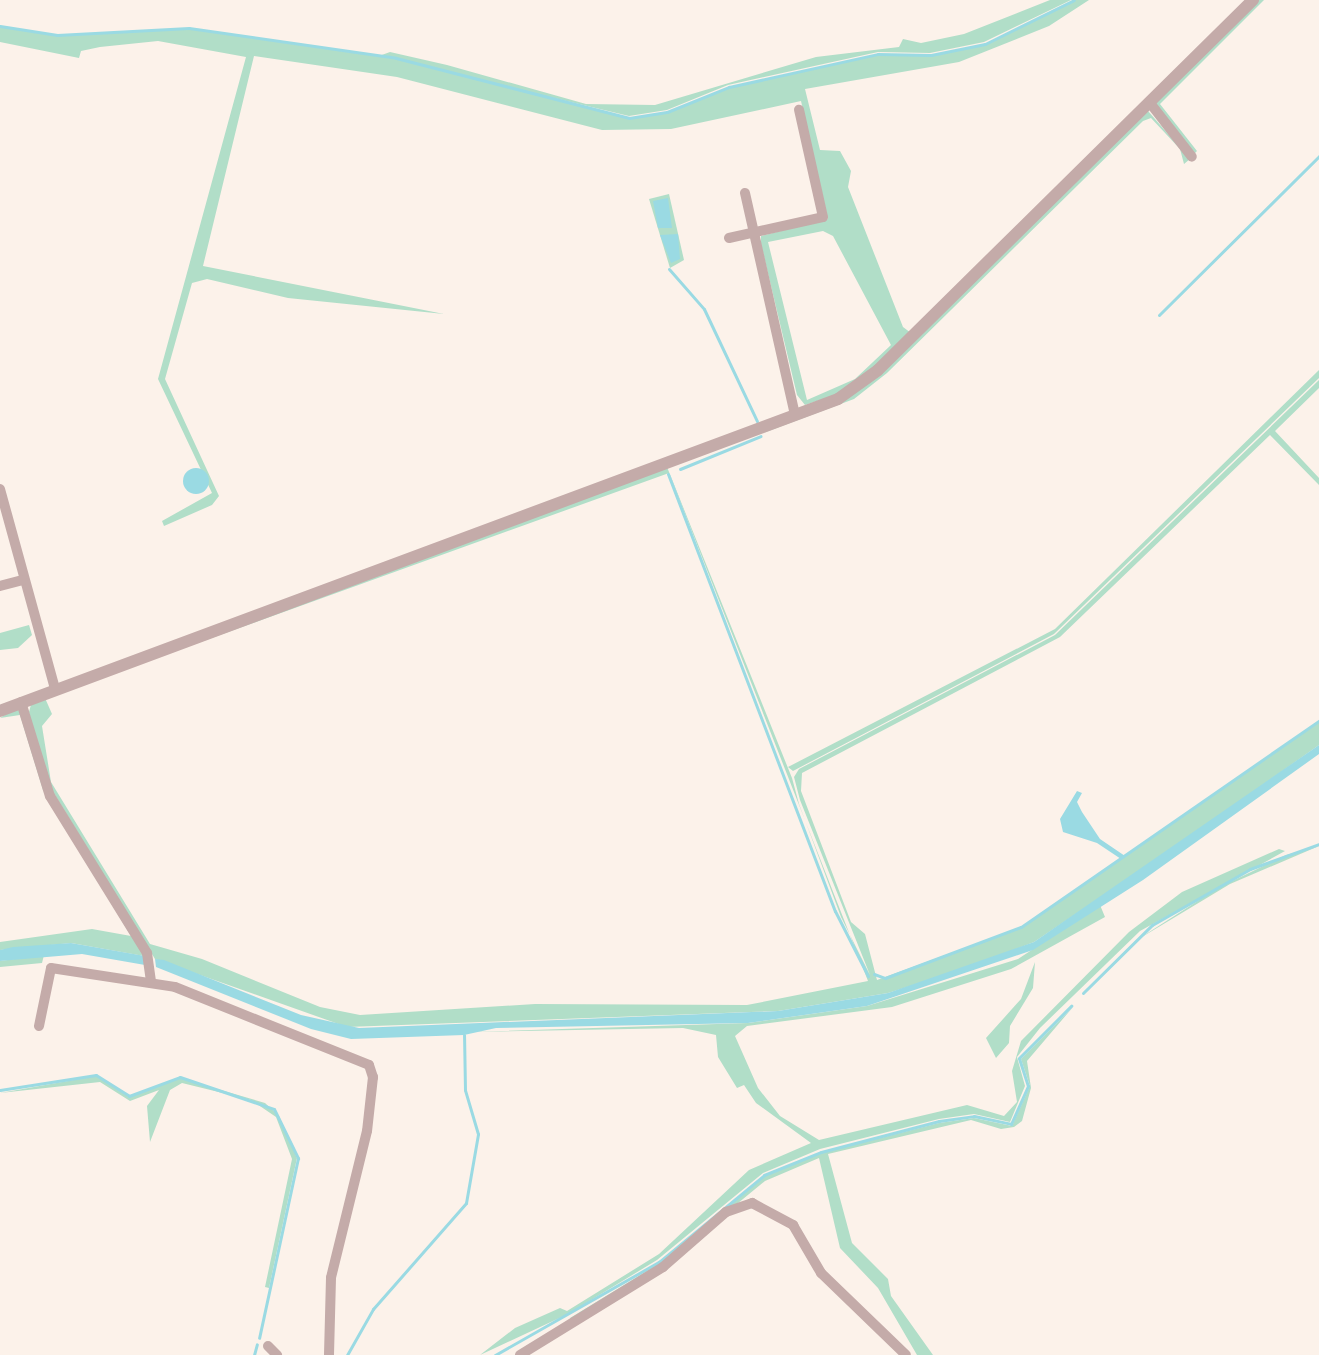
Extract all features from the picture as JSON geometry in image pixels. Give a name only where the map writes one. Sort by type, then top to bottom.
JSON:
[{"type":"street","points":[[0,711],[55,688],[838,399],[868,379],[1253,0]]},
{"type":"street","points":[[1150,103],[1192,156]]},
{"type":"street","points":[[729,238],[825,213],[799,110]]},
{"type":"street","points":[[745,193],[795,415]]},
{"type":"street","points":[[0,489],[5,535],[22,580],[55,688]]},
{"type":"street","points":[[0,586],[22,580]]},
{"type":"street","points":[[21,702],[44,781],[147,952],[151,982]]},
{"type":"street","points":[[39,1026],[51,968],[151,982],[215,1002],[372,1070],[367,1131],[331,1278],[329,1355]]},
{"type":"street","points":[[520,1355],[663,1267],[726,1212],[752,1203],[793,1225],[821,1273],[906,1355]]},
{"type":"street","points":[[268,1346],[277,1355]]},
{"type":"green space","points":[[1050,0],[1071,0],[984,42],[930,53],[878,52],[728,85],[667,110],[629,116],[379,56],[390,52],[447,65],[586,104],[655,105],[816,57],[899,47],[903,39],[921,43],[964,34]]},
{"type":"green space","points":[[1075,0],[1089,0],[1049,26],[959,62],[805,89],[820,150],[840,151],[851,171],[848,187],[903,327],[911,333],[871,372],[838,394],[805,405],[797,395],[761,244],[761,236],[828,219],[801,101],[671,129],[602,130],[397,77],[254,56],[203,266],[444,314],[288,298],[207,279],[192,283],[165,379],[219,496],[212,505],[164,526],[162,521],[212,493],[158,379],[246,57],[158,41],[81,51],[79,58],[0,42],[0,27],[57,36],[189,29],[396,59],[629,119],[667,112],[729,87],[878,55],[931,56],[985,45]],"holes":[[[823,231],[833,236],[891,345],[855,379],[807,400],[768,242]]]},
{"type":"green space","points":[[1257,0],[1264,0],[1160,104],[1197,151],[1194,154],[1154,106],[1156,100]]},
{"type":"green space","points":[[1148,111],[1190,159],[1184,164],[1180,149],[1151,118],[1143,121],[887,373],[854,399],[761,434],[847,397]]},
{"type":"green space","points":[[669,194],[684,260],[670,268],[649,199]]},
{"type":"green space","points":[[1319,370],[1319,378],[1054,634],[793,771],[788,767],[1055,629]]},
{"type":"green space","points":[[1319,380],[1319,388],[1275,431],[1319,478],[1319,485],[1270,435],[1060,637],[802,773],[801,791],[851,922],[865,934],[877,980],[1022,927],[1319,722],[1319,745],[1165,854],[1034,942],[964,969],[888,993],[778,1011],[347,1027],[155,959],[44,777],[29,712],[32,701],[667,467],[792,778],[805,821],[669,473],[45,698],[52,714],[42,726],[51,782],[150,944],[202,959],[320,1007],[360,1015],[535,1004],[747,1005],[868,981],[850,935],[870,975],[800,800],[794,777],[799,769],[1055,635]]},
{"type":"green space","points":[[29,625],[32,635],[18,648],[0,650],[0,633]]},
{"type":"green space","points":[[16,708],[22,713],[37,767],[144,956],[71,943],[0,950],[0,942],[92,929],[131,936],[43,790],[20,715],[0,718]]},
{"type":"green space","points":[[1319,846],[1230,884],[1132,943],[1218,888],[1286,855]]},
{"type":"green space","points":[[1279,849],[1285,851],[1140,931],[1040,1028],[1017,1057],[1025,1086],[1010,1122],[974,1114],[939,1119],[820,1149],[763,1173],[657,1260],[568,1314],[480,1355],[515,1328],[560,1308],[567,1311],[659,1254],[749,1170],[811,1143],[756,1103],[744,1085],[737,1088],[718,1057],[716,1035],[683,1028],[468,1032],[748,1023],[867,1006],[1018,959],[1100,905],[1105,917],[1011,969],[892,1007],[747,1026],[735,1036],[758,1088],[780,1116],[819,1140],[967,1105],[1004,1116],[1017,1102],[1012,1071],[1021,1041],[1129,932],[1182,892]]},
{"type":"green space","points":[[44,955],[42,963],[0,967],[0,961]]},
{"type":"green space","points":[[1035,962],[1033,988],[1010,1026],[1009,1043],[996,1058],[986,1038],[1021,999]]},
{"type":"green space","points":[[1073,1007],[1027,1061],[1031,1088],[1022,1121],[1014,1127],[1001,1129],[971,1120],[828,1154],[852,1243],[888,1279],[891,1296],[933,1355],[917,1355],[878,1288],[840,1248],[819,1158],[765,1181],[670,1259],[573,1323],[570,1318],[660,1263],[765,1176],[822,1153],[939,1123],[974,1118],[1012,1126],[1030,1086],[1021,1059]]},
{"type":"green space","points":[[96,1076],[129,1097],[180,1078],[265,1103],[279,1116],[297,1158],[269,1288],[265,1287],[292,1159],[276,1117],[251,1100],[182,1083],[170,1090],[150,1142],[147,1106],[159,1090],[130,1101],[100,1082],[0,1093]]},
{"type":"water","points":[[668,198],[672,228],[658,228],[653,201]]},
{"type":"water","points":[[678,234],[680,259],[671,263],[660,235]]},
{"type":"water","points":[[196,468],[205,472],[209,481],[205,490],[196,494],[187,490],[183,481],[187,472]]},
{"type":"water","points":[[1319,745],[1319,754],[1143,880],[1033,950],[867,1006],[748,1023],[496,1028],[464,1035],[351,1039],[311,1029],[156,967],[155,959],[164,960],[301,1015],[359,1028],[778,1011],[888,993],[1034,942]]},
{"type":"water","points":[[1077,791],[1082,793],[1077,802],[1082,812],[1100,839],[1125,856],[1121,859],[1097,843],[1063,832],[1060,819]]},
{"type":"water","points":[[71,943],[145,956],[145,965],[82,954],[0,961],[0,950]]},
{"type":"waterway","points":[[0,26],[57,35],[189,28],[396,58],[629,118],[667,112],[729,87],[878,54],[931,55],[985,44],[1074,0]]},
{"type":"waterway","points":[[1159,315],[1319,156]]},
{"type":"waterway","points":[[669,269],[704,309],[757,421]]},
{"type":"waterway","points":[[680,469],[761,436]]},
{"type":"waterway","points":[[668,474],[835,911],[868,976]]},
{"type":"waterway","points":[[874,974],[885,978],[1021,927],[1319,721]]},
{"type":"waterway","points":[[1083,993],[1152,925],[1250,869],[1319,844]]},
{"type":"waterway","points":[[495,1355],[659,1262],[764,1175],[821,1152],[939,1121],[974,1116],[1011,1124],[1028,1086],[1019,1058],[1071,1006]]},
{"type":"waterway","points":[[347,1355],[373,1309],[466,1203],[478,1134],[465,1090],[464,1035]]},
{"type":"waterway","points":[[0,1090],[96,1075],[129,1096],[180,1077],[274,1109],[298,1158],[259,1338]]},
{"type":"waterway","points":[[254,1355],[257,1344]]}]
